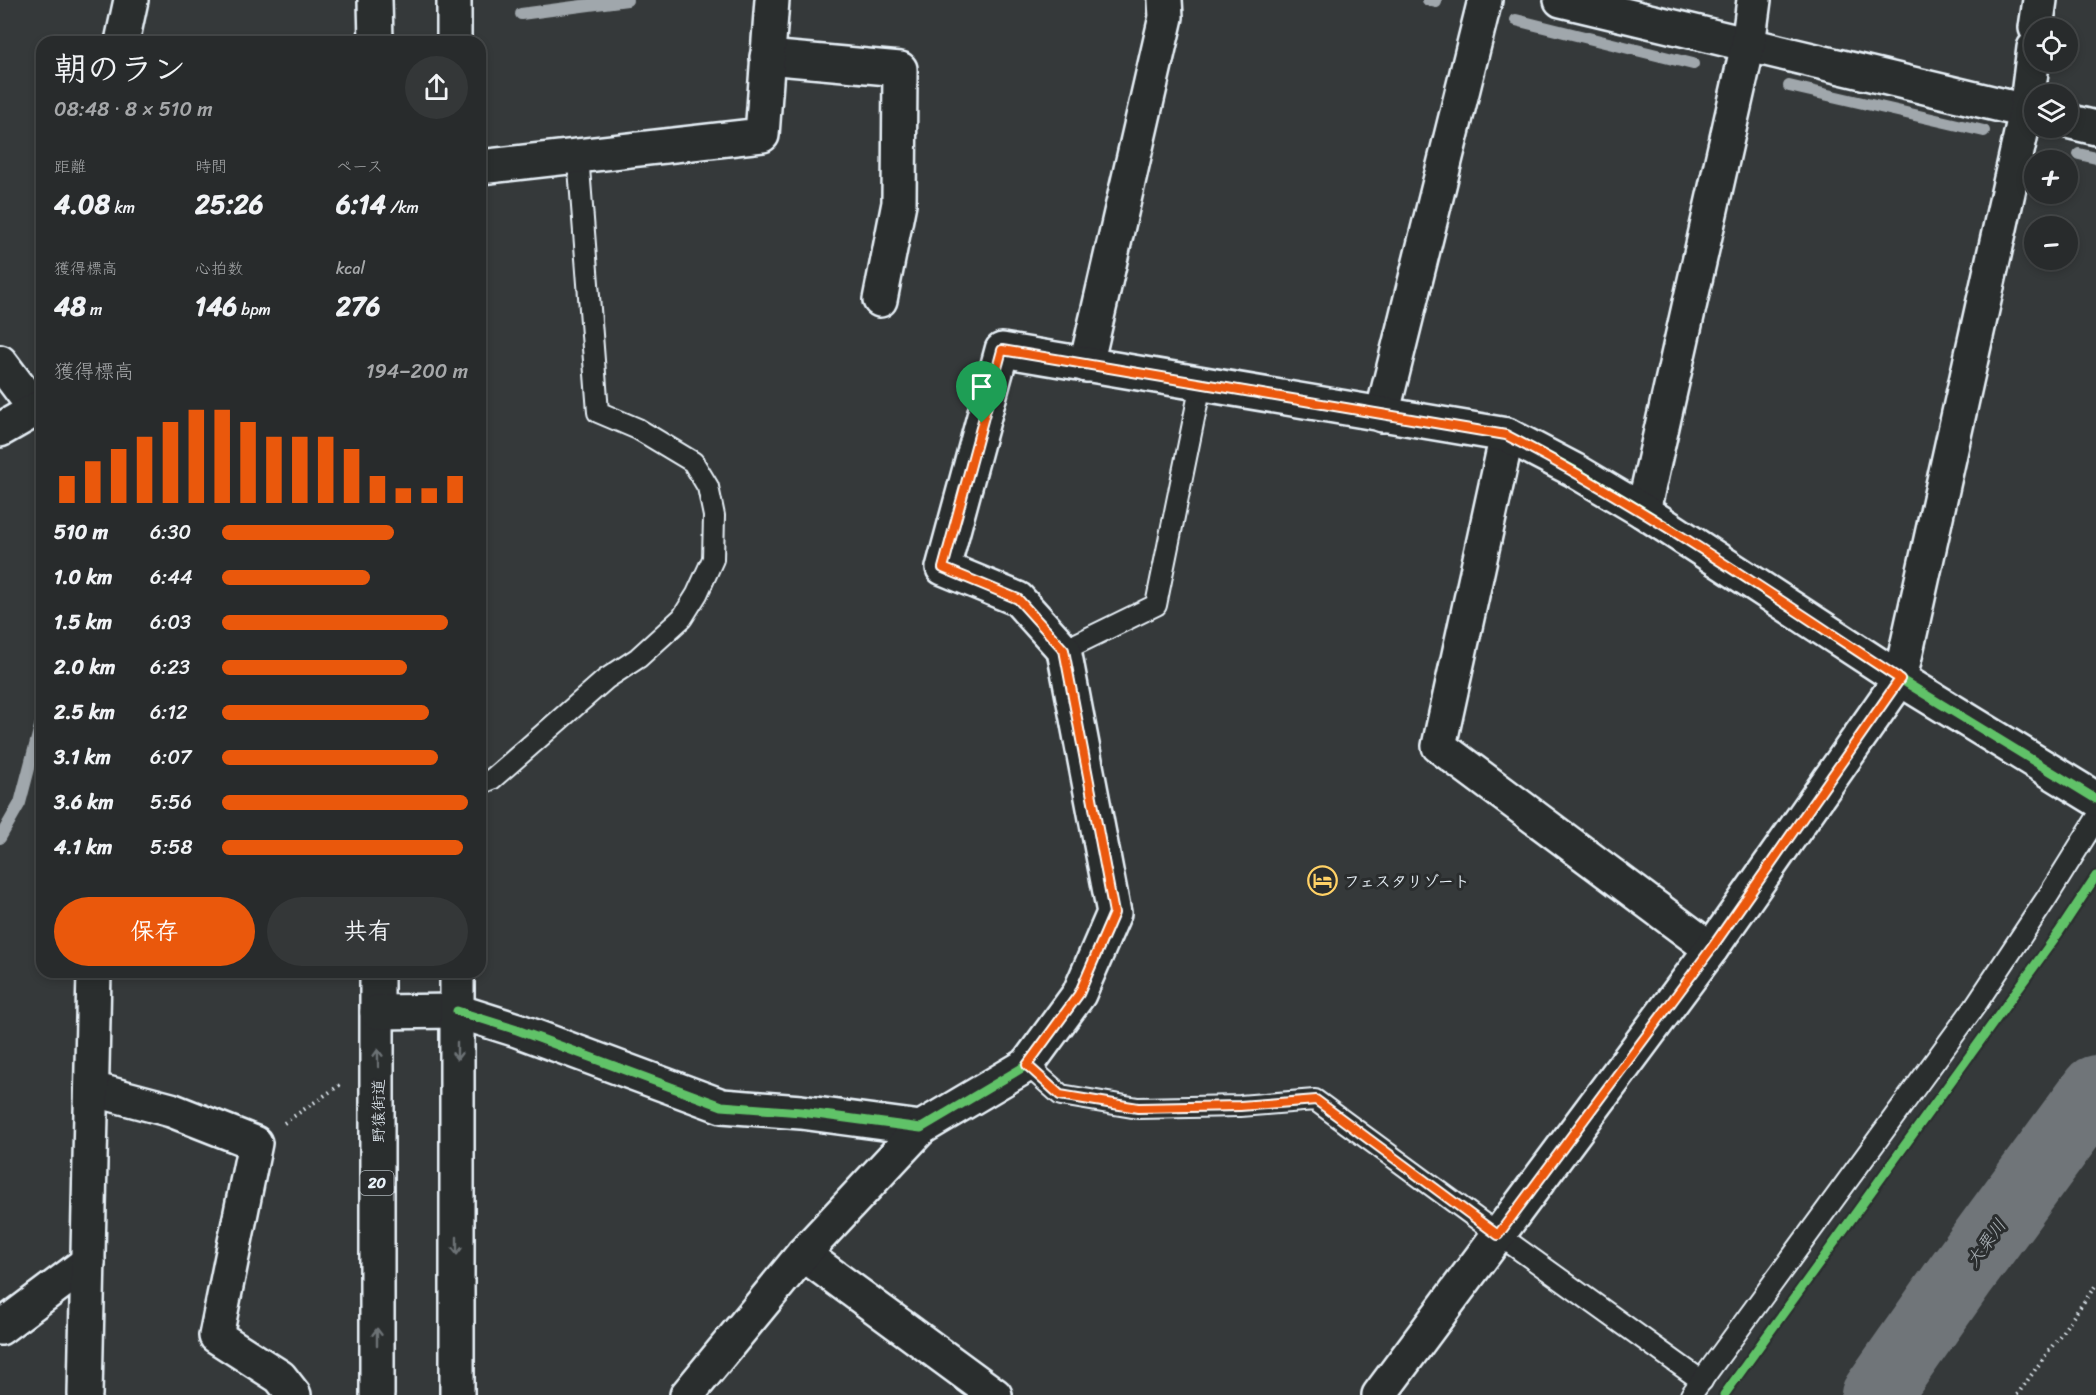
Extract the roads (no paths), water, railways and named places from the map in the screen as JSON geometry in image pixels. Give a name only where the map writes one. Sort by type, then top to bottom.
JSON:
[{"type":"street","points":[[123,36],[131,0]]},
{"type":"street","points":[[375,0],[376,36]]},
{"type":"street","points":[[454,0],[454,36]]},
{"type":"street","points":[[486,167],[762,135],[772,0]]},
{"type":"street","points":[[1086,365],[1167,17],[1165,0]]},
{"type":"street","points":[[1382,415],[1485,0]]},
{"type":"street","points":[[1561,0],[2024,111]]},
{"type":"street","points":[[1643,511],[1748,45],[1754,0]]},
{"type":"street","points":[[2037,18],[2040,0]]},
{"type":"street","points":[[767,57],[900,69],[899,204],[880,300]]},
{"type":"street","points":[[2078,124],[2096,128]]},
{"type":"street","points":[[1379,1395],[1711,949],[1900,679],[2024,138]]},
{"type":"street","points":[[687,1395],[803,1254],[921,1128],[1027,1065],[1079,994],[1114,913],[1064,650],[1018,599],[943,568],[1002,350],[1506,435],[1574,470],[1643,511],[1900,679],[2096,799]]},
{"type":"street","points":[[0,362],[36,404]]},
{"type":"street","points":[[0,430],[36,410]]},
{"type":"street","points":[[1506,435],[1439,746],[1711,949]]},
{"type":"street","points":[[86,1395],[94,978]]},
{"type":"street","name":"野猿街道","points":[[377,978],[377,1395]]},
{"type":"street","points":[[457,978],[457,1395]]},
{"type":"street","points":[[377,1012],[457,1011],[517,1030],[722,1106],[801,1112],[921,1128]]},
{"type":"street","points":[[92,1089],[171,1110],[255,1143],[216,1336],[280,1377],[294,1395]]},
{"type":"street","points":[[803,1254],[995,1395]]},
{"type":"street","points":[[0,1329],[88,1262]]},
{"type":"lane","points":[[486,782],[492,779],[606,680],[638,658],[682,618],[697,594],[713,559],[714,516],[708,487],[693,462],[638,429],[598,412],[578,155]]},
{"type":"lane","points":[[1064,650],[1156,605],[1202,384]]},
{"type":"lane","points":[[1027,1065],[1060,1095],[1138,1108],[1240,1106],[1316,1100],[1498,1235],[1696,1388],[1976,1006],[2096,819]]},
{"type":"waterway","points":[[521,14],[627,0]]},
{"type":"waterway","points":[[1428,0],[1436,2]]},
{"type":"waterway","points":[[1516,20],[1693,64]]},
{"type":"waterway","points":[[1789,86],[1984,131]]},
{"type":"waterway","points":[[2079,154],[2096,158]]},
{"type":"waterway","points":[[0,838],[20,803],[36,742]]},
{"type":"waterway","name":"大栗川","points":[[1876,1395],[1961,1274],[2096,1090]]},
{"type":"place","name":"フェスタリゾート","points":[[1323,881]]}]
